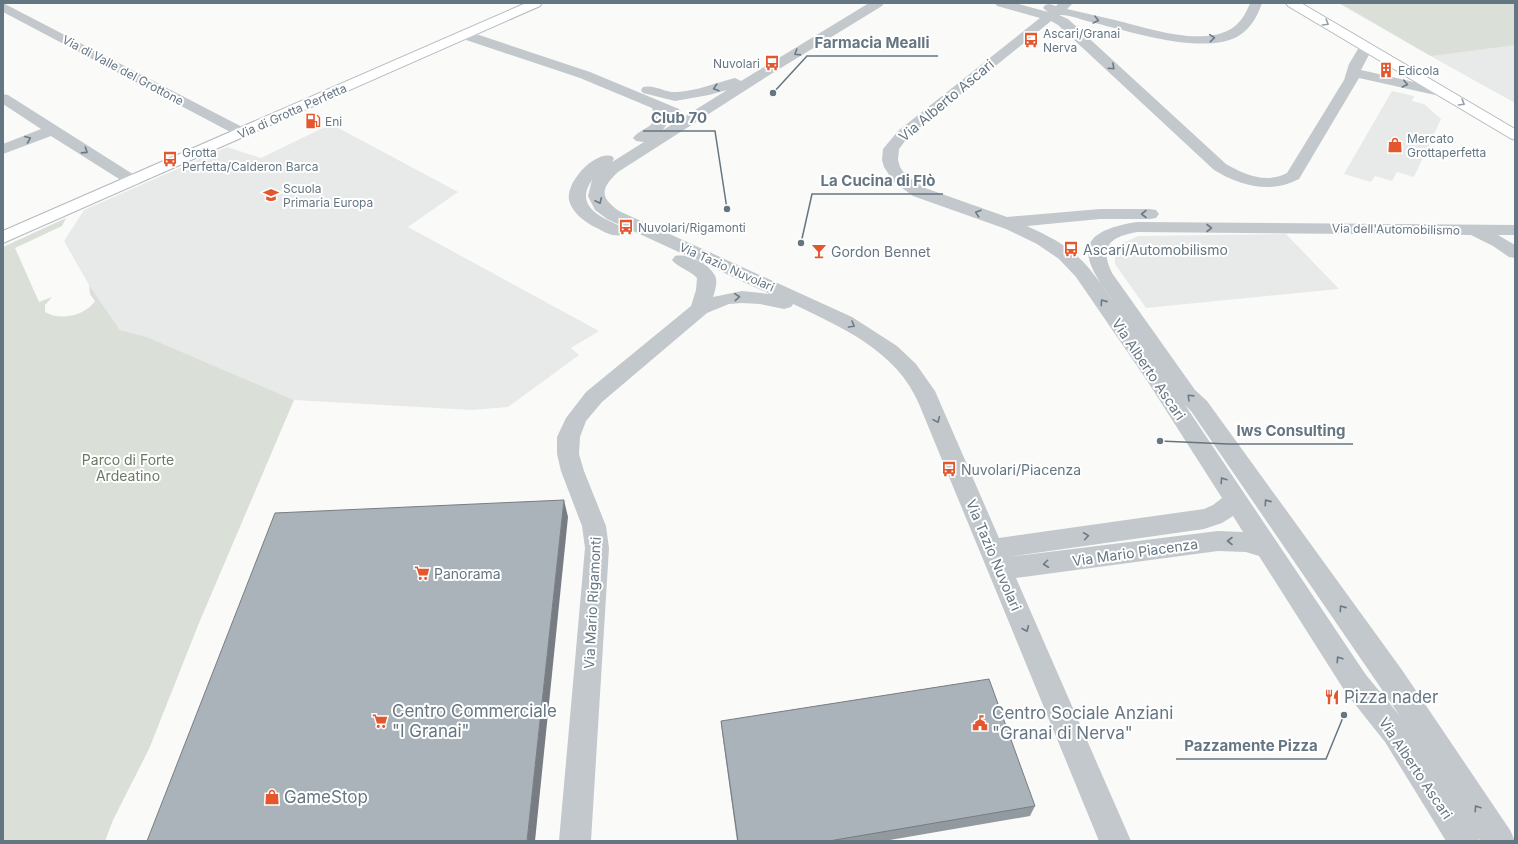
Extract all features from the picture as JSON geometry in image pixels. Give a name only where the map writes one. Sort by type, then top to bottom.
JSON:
[{"type":"street","name":"Via di Grotta Perfetta","points":[[3,238],[133,182],[536,3]]},
{"type":"street","name":"Via Tazio Nuvolari","points":[[878,3],[766,71],[693,118],[653,137],[604,175],[597,187],[597,199],[604,209],[613,215],[689,257],[845,321],[863,332],[897,358],[913,375],[927,398],[1115,841]]},
{"type":"street","points":[[1001,3],[1060,13],[1156,34],[1203,39],[1221,37],[1232,34],[1238,30],[1247,21],[1256,3]]},
{"type":"street","points":[[1029,3],[1060,13],[1138,92],[1202,152],[1226,171],[1248,180],[1271,182],[1284,180],[1293,176],[1351,80],[1356,64],[1366,47]]},
{"type":"street","points":[[1292,3],[1515,135]]},
{"type":"street","points":[[1314,3],[1474,95]]},
{"type":"street","name":"Via di Valle del Grottone","points":[[3,7],[243,133]]},
{"type":"street","name":"Via Alberto Ascari","points":[[1060,13],[979,72],[907,130],[893,145],[890,152],[890,160],[894,171],[900,179],[928,196],[1002,222],[1036,236],[1069,258],[1162,373],[1199,406],[1392,679],[1499,841]]},
{"type":"street","points":[[465,35],[585,75],[660,107],[693,118]]},
{"type":"street","name":"Via Tazio Nuvolari","points":[[585,75],[675,96],[709,91],[766,71]]},
{"type":"street","points":[[1353,72],[1444,93]]},
{"type":"street","points":[[3,98],[133,182]]},
{"type":"street","points":[[653,137],[662,119],[663,114],[660,107]]},
{"type":"street","points":[[3,149],[52,130]]},
{"type":"street","name":"Via dell'Automobilismo","points":[[1002,222],[1100,214],[1184,221],[1273,222],[1512,220]]},
{"type":"street","name":"Via dell'Automobilismo","points":[[1273,222],[1471,230],[1512,220]]},
{"type":"street","name":"Via dell'Automobilismo","points":[[1128,228],[1184,221]]},
{"type":"street","name":"Via Alberto Ascari","points":[[1128,228],[1116,232],[1101,241],[1096,249],[1096,259],[1103,273],[1236,499],[1356,684],[1395,732],[1464,841]]},
{"type":"street","points":[[1471,230],[1499,242],[1515,254]]},
{"type":"street","name":"Via Tazio Nuvolari","points":[[689,257],[707,277],[708,284],[700,309]]},
{"type":"street","name":"Via Tazio Nuvolari","points":[[700,309],[721,299],[748,296],[821,311]]},
{"type":"street","name":"Via Mario Rigamonti","points":[[575,841],[597,534],[594,521],[568,461],[566,446],[574,422],[587,403],[700,309]]},
{"type":"street","name":"Via Mario Piacenza","points":[[996,559],[1204,519],[1218,515],[1229,507],[1236,499]]},
{"type":"street","name":"Via Mario Piacenza","points":[[996,559],[1218,541],[1246,542],[1268,549]]},
{"type":"street","points":[[1356,684],[1392,679]]},
{"type":"shaded area","points":[[1338,3],[1515,3],[1515,103],[1427,54]]},
{"type":"shaded area","name":"Mercato Grottaperfetta","points":[[1392,91],[1414,96],[1412,101],[1424,104],[1441,119],[1414,177],[1397,172],[1392,181],[1375,176],[1371,182],[1344,174]]},
{"type":"shaded area","points":[[331,124],[458,192],[408,227],[599,331],[571,348],[579,355],[508,407],[472,410],[294,400],[147,337],[120,330],[89,285],[64,241],[84,210],[227,147],[261,158]]},
{"type":"shaded area","points":[[1286,234],[1339,289],[1146,308],[1115,264],[1115,247],[1138,236]]},
{"type":"green space","points":[[1340,3],[1515,3],[1515,45],[1431,56]]},
{"type":"green space","name":"Parco di Forte Ardeatino","points":[[66,218],[62,226],[15,248],[39,302],[52,297],[45,305],[45,312],[51,315],[72,316],[85,310],[95,301],[90,294],[89,285],[120,330],[147,337],[294,400],[199,623],[149,749],[113,820],[105,841],[3,841],[3,247]]},
{"type":"building","name":"Centro Commerciale \"I Granai\"","points":[[564,500],[527,841],[147,841],[275,513]]},
{"type":"building","points":[[989,679],[1035,806],[829,841],[738,841],[721,721]]},
{"type":"place","name":"Ascari/Granai Nerva","points":[[1031,40]]},
{"type":"place","name":"Nuvolari","points":[[772,63]]},
{"type":"place","name":"Edicola","points":[[1386,70]]},
{"type":"place","name":"Farmacia Mealli","points":[[773,93]]},
{"type":"place","name":"Eni","points":[[313,121]]},
{"type":"place","name":"Mercato Grottaperfetta","points":[[1395,145]]},
{"type":"place","name":"Grotta Perfetta/Calderon Barca","points":[[170,159]]},
{"type":"place","name":"Scuola Primaria Europa","points":[[271,195]]},
{"type":"place","name":"Club 70","points":[[727,209]]},
{"type":"place","name":"Nuvolari/Rigamonti","points":[[626,227]]},
{"type":"place","name":"La Cucina di Flò","points":[[801,243]]},
{"type":"place","name":"Ascari/Automobilismo","points":[[1071,249]]},
{"type":"place","name":"Gordon Bennet","points":[[819,251]]},
{"type":"place","name":"Iws Consulting","points":[[1160,441]]},
{"type":"place","name":"Nuvolari/Piacenza","points":[[949,469]]},
{"type":"place","name":"Panorama","points":[[422,573]]},
{"type":"place","name":"Pizza nader","points":[[1332,697]]},
{"type":"place","name":"Pazzamente Pizza","points":[[1344,715]]},
{"type":"place","name":"Centro Commerciale \"I Granai\"","points":[[380,721]]},
{"type":"place","name":"Centro Sociale Anziani \"Granai di Nerva\"","points":[[980,723]]},
{"type":"place","name":"GameStop","points":[[272,797]]}]
